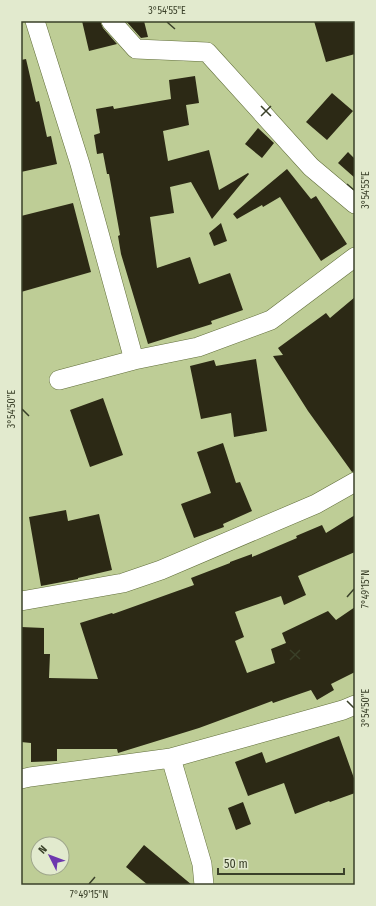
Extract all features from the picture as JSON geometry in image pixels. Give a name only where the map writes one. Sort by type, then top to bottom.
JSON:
[{"type":"street","points":[[35,21],[80,164],[134,360]]},
{"type":"street","points":[[111,21],[136,49],[207,52],[311,167],[355,204]]},
{"type":"street","points":[[59,380],[134,360],[198,347],[271,320],[355,257]]},
{"type":"street","points":[[21,601],[123,583],[161,570],[316,504],[355,482]]},
{"type":"street","points":[[21,779],[30,776],[171,758],[343,710],[355,705]]},
{"type":"street","points":[[171,758],[202,864],[204,885]]},
{"type":"building","points":[[82,21],[100,21],[103,28],[117,44],[89,51]]},
{"type":"building","points":[[126,21],[144,21],[148,37],[141,38]]},
{"type":"building","points":[[314,21],[355,21],[355,54],[326,62]]},
{"type":"building","points":[[26,59],[36,102],[39,101],[47,137],[51,136],[57,164],[21,172],[21,60]]},
{"type":"building","points":[[195,76],[199,103],[186,105],[189,125],[163,131],[168,161],[209,150],[219,190],[248,173],[249,174],[212,219],[191,182],[170,187],[174,213],[150,217],[157,268],[190,257],[199,284],[230,273],[243,310],[211,321],[212,324],[148,344],[121,254],[118,236],[120,235],[109,174],[107,174],[103,153],[97,154],[94,135],[100,133],[96,109],[113,106],[114,109],[171,99],[169,80]]},
{"type":"building","points":[[332,93],[353,111],[327,140],[306,122]]},
{"type":"building","points":[[258,128],[274,143],[262,158],[245,144]]},
{"type":"building","points":[[348,152],[355,159],[355,178],[338,163]]},
{"type":"building","points":[[287,169],[311,199],[316,196],[347,244],[321,261],[280,197],[237,219],[233,214]]},
{"type":"building","points":[[73,203],[91,272],[21,292],[21,216]]},
{"type":"building","points":[[221,223],[227,241],[214,246],[209,233]]},
{"type":"building","points":[[355,297],[355,471],[352,472],[308,411],[273,356],[283,355],[278,348],[326,313],[330,318]]},
{"type":"building","points":[[256,359],[267,431],[234,437],[231,413],[201,419],[190,366],[214,360],[216,366]]},
{"type":"building","points":[[103,398],[123,455],[90,467],[70,410]]},
{"type":"building","points":[[223,443],[236,483],[240,482],[252,511],[223,524],[224,527],[194,538],[181,504],[211,493],[197,452]]},
{"type":"building","points":[[66,510],[68,521],[99,514],[112,570],[78,579],[41,586],[29,517]]},
{"type":"building","points":[[355,515],[355,552],[298,576],[306,595],[284,605],[281,596],[235,612],[244,637],[235,641],[247,673],[275,663],[271,649],[286,643],[282,633],[328,611],[336,620],[355,607],[355,672],[331,684],[334,690],[317,700],[311,690],[273,703],[272,701],[199,728],[118,753],[117,749],[57,749],[57,761],[31,762],[31,743],[21,742],[21,627],[44,628],[44,654],[50,654],[49,678],[98,679],[80,623],[112,613],[113,614],[194,585],[191,578],[252,554],[252,557],[297,538],[296,536],[322,525],[326,533]]},
{"type":"building","points":[[339,736],[355,781],[355,793],[295,814],[284,783],[248,796],[235,762],[262,752],[266,763]]},
{"type":"building","points":[[243,802],[251,824],[236,830],[228,808]]},
{"type":"building","points":[[144,845],[192,885],[148,885],[126,867]]}]
